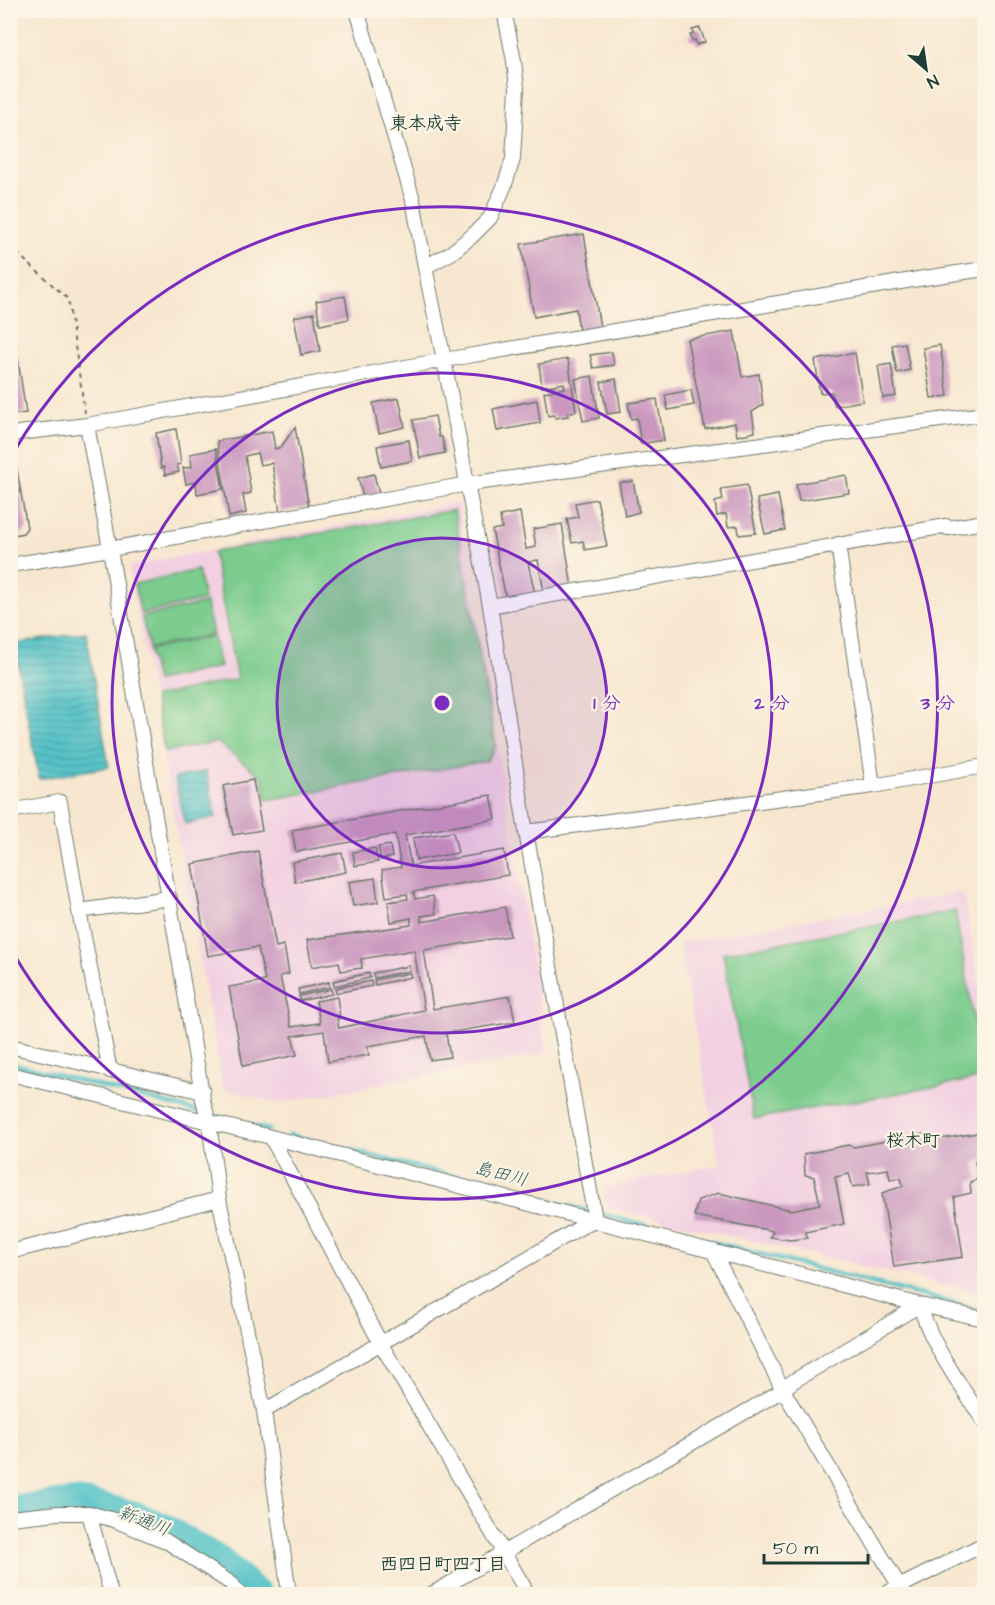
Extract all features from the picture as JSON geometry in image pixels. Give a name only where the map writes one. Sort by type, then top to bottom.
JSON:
[{"type":"street","points":[[357,10],[413,200],[490,606],[526,832],[595,1220]]},
{"type":"street","points":[[425,267],[451,253],[490,218],[504,188],[513,159],[517,88],[504,10]]},
{"type":"street","points":[[10,434],[87,424],[444,360],[984,269]]},
{"type":"street","points":[[10,565],[468,484],[984,414]]},
{"type":"street","points":[[87,424],[209,1122],[219,1199],[264,1411],[289,1594]]},
{"type":"street","points":[[490,606],[838,544],[984,522]]},
{"type":"street","points":[[838,544],[873,786]]},
{"type":"street","points":[[526,832],[873,786],[984,766]]},
{"type":"street","points":[[10,811],[60,802],[110,1071]]},
{"type":"street","points":[[79,911],[170,898]]},
{"type":"street","points":[[10,1046],[203,1092]]},
{"type":"street","points":[[10,1074],[272,1137],[920,1305],[984,1319]]},
{"type":"street","points":[[272,1137],[381,1344],[528,1594]]},
{"type":"street","points":[[10,1252],[219,1199]]},
{"type":"street","points":[[264,1411],[595,1220]]},
{"type":"street","points":[[713,1251],[783,1390],[902,1590]]},
{"type":"street","points":[[432,1594],[783,1390],[792,1382],[920,1305]]},
{"type":"street","points":[[920,1305],[938,1347],[984,1422]]},
{"type":"street","points":[[10,1518],[58,1513],[89,1513],[114,1520],[166,1542],[232,1584],[239,1594]]},
{"type":"street","points":[[89,1513],[111,1594]]},
{"type":"street","points":[[885,1594],[902,1590],[984,1544]]},
{"type":"path","points":[[10,247],[68,299],[87,424]]},
{"type":"shaded area","points":[[458,503],[547,1053],[280,1103],[223,1089],[129,566]]},
{"type":"shaded area","points":[[963,892],[984,1012],[984,1294],[607,1207],[604,1187],[720,1165],[679,943]]},
{"type":"green space","points":[[454,510],[496,746],[487,761],[267,800],[262,777],[217,742],[165,752],[154,697],[237,679],[213,552]]},
{"type":"green space","points":[[198,570],[204,600],[141,614],[134,584]]},
{"type":"green space","points":[[206,603],[213,634],[149,648],[142,617]]},
{"type":"green space","points":[[213,636],[220,667],[156,681],[149,650]]},
{"type":"green space","points":[[955,911],[984,1078],[754,1119],[723,953]]},
{"type":"water","points":[[86,632],[109,767],[39,779],[14,644]]},
{"type":"water","points":[[206,771],[216,817],[185,824],[175,778]]},
{"type":"building","points":[[700,28],[705,42],[697,45],[695,40],[692,41],[690,35],[694,34],[692,30]]},
{"type":"building","points":[[584,234],[600,327],[579,331],[576,309],[534,317],[521,244]]},
{"type":"building","points":[[345,296],[349,319],[320,325],[316,301]]},
{"type":"building","points":[[314,313],[320,351],[301,355],[294,317]]},
{"type":"building","points":[[10,326],[13,326],[26,413],[10,415]]},
{"type":"building","points":[[734,331],[742,377],[759,374],[763,405],[752,412],[755,432],[737,436],[735,423],[705,429],[687,339]]},
{"type":"building","points":[[905,343],[910,370],[897,373],[892,345]]},
{"type":"building","points":[[940,345],[948,396],[931,398],[923,348]]},
{"type":"building","points":[[612,352],[614,365],[593,368],[590,355]]},
{"type":"building","points":[[855,353],[863,401],[835,406],[832,392],[820,393],[815,360]]},
{"type":"building","points":[[568,359],[576,411],[568,413],[568,416],[555,418],[554,415],[548,416],[544,392],[565,388],[564,383],[542,387],[539,364]]},
{"type":"building","points":[[891,364],[896,396],[883,398],[878,366]]},
{"type":"building","points":[[592,376],[599,418],[583,421],[575,379]]},
{"type":"building","points":[[616,379],[621,412],[607,414],[601,382]]},
{"type":"building","points":[[691,390],[694,405],[668,410],[665,395]]},
{"type":"building","points":[[399,398],[405,427],[379,433],[373,403]]},
{"type":"building","points":[[657,399],[664,440],[641,444],[637,418],[631,419],[628,403]]},
{"type":"building","points":[[537,400],[540,423],[497,431],[493,409]]},
{"type":"building","points":[[435,416],[445,453],[420,458],[413,420]]},
{"type":"building","points":[[295,427],[309,507],[280,512],[272,463],[260,465],[257,453],[245,456],[251,493],[243,495],[246,513],[229,517],[217,441],[272,431],[275,449],[281,447]]},
{"type":"building","points":[[176,429],[181,464],[177,465],[179,472],[165,475],[164,467],[161,468],[156,433]]},
{"type":"building","points":[[409,440],[412,461],[381,467],[377,446]]},
{"type":"building","points":[[216,449],[223,489],[197,494],[196,482],[186,484],[183,468],[192,467],[190,454]]},
{"type":"building","points":[[14,452],[27,528],[23,533],[10,536],[10,453]]},
{"type":"building","points":[[374,474],[379,494],[363,497],[358,478]]},
{"type":"building","points":[[846,475],[849,493],[799,501],[796,484]]},
{"type":"building","points":[[633,481],[639,512],[625,516],[619,483]]},
{"type":"building","points":[[747,485],[756,533],[739,535],[738,526],[728,527],[726,514],[717,516],[715,502],[723,500],[721,489]]},
{"type":"building","points":[[778,495],[785,530],[765,534],[757,499]]},
{"type":"building","points":[[597,499],[607,546],[585,550],[583,541],[572,543],[567,519],[578,517],[575,503]]},
{"type":"building","points":[[520,512],[526,549],[536,547],[533,529],[562,524],[572,587],[544,592],[538,560],[528,562],[535,594],[506,599],[492,530],[502,528],[500,516]]},
{"type":"building","points":[[10,746],[17,773],[10,774]]},
{"type":"building","points":[[253,780],[262,830],[233,835],[223,786]]},
{"type":"building","points":[[491,795],[496,819],[405,835],[411,866],[504,850],[508,875],[413,892],[415,899],[433,896],[436,914],[421,916],[421,922],[505,907],[510,936],[424,950],[433,1009],[510,996],[515,1022],[446,1033],[450,1057],[430,1060],[426,1036],[367,1046],[369,1055],[328,1062],[324,1031],[292,1036],[297,1055],[243,1066],[229,987],[265,981],[258,947],[208,956],[192,864],[258,851],[276,947],[284,945],[289,974],[280,976],[291,1027],[320,1023],[316,1001],[337,997],[339,1028],[424,1010],[414,950],[361,959],[362,968],[341,971],[339,962],[312,967],[307,940],[411,925],[411,918],[391,922],[388,902],[408,899],[407,894],[386,897],[382,870],[401,867],[395,834],[296,852],[292,830]]},
{"type":"building","points":[[453,832],[458,853],[416,860],[413,838]]},
{"type":"building","points":[[390,845],[392,857],[381,860],[378,847]]},
{"type":"building","points":[[375,848],[378,862],[355,866],[353,852]]},
{"type":"building","points":[[342,853],[346,872],[295,882],[292,862]]},
{"type":"building","points":[[375,878],[378,902],[353,906],[349,882]]},
{"type":"building","points":[[409,966],[410,971],[374,978],[373,973]]},
{"type":"building","points":[[369,973],[370,978],[334,986],[333,981]]},
{"type":"building","points":[[410,973],[411,977],[375,985],[374,980]]},
{"type":"building","points":[[371,981],[372,986],[336,993],[335,988]]},
{"type":"building","points":[[329,982],[330,987],[299,994],[298,989]]},
{"type":"building","points":[[331,989],[332,994],[300,1001],[299,996]]},
{"type":"building","points":[[984,1132],[984,1161],[975,1162],[978,1179],[970,1182],[971,1193],[954,1197],[963,1257],[894,1267],[882,1193],[903,1186],[901,1178],[890,1179],[888,1169],[867,1172],[870,1184],[853,1187],[849,1174],[835,1177],[844,1224],[805,1232],[808,1238],[790,1240],[770,1237],[773,1231],[694,1216],[698,1200],[719,1193],[791,1210],[820,1204],[814,1177],[805,1175],[804,1154],[924,1134],[932,1136],[934,1140]]},
{"type":"waterway","name":"島田川","points":[[10,1063],[269,1130]]},
{"type":"waterway","name":"島田川","points":[[289,1135],[984,1311]]},
{"type":"waterway","name":"新通川","points":[[10,1509],[74,1501],[135,1514],[162,1525],[221,1560],[259,1594]]},
{"type":"district","name":"東本成寺","points":[[426,123]]},
{"type":"district","name":"桜木町","points":[[913,1140]]},
{"type":"district","name":"西四日町四丁目","points":[[443,1564]]}]
